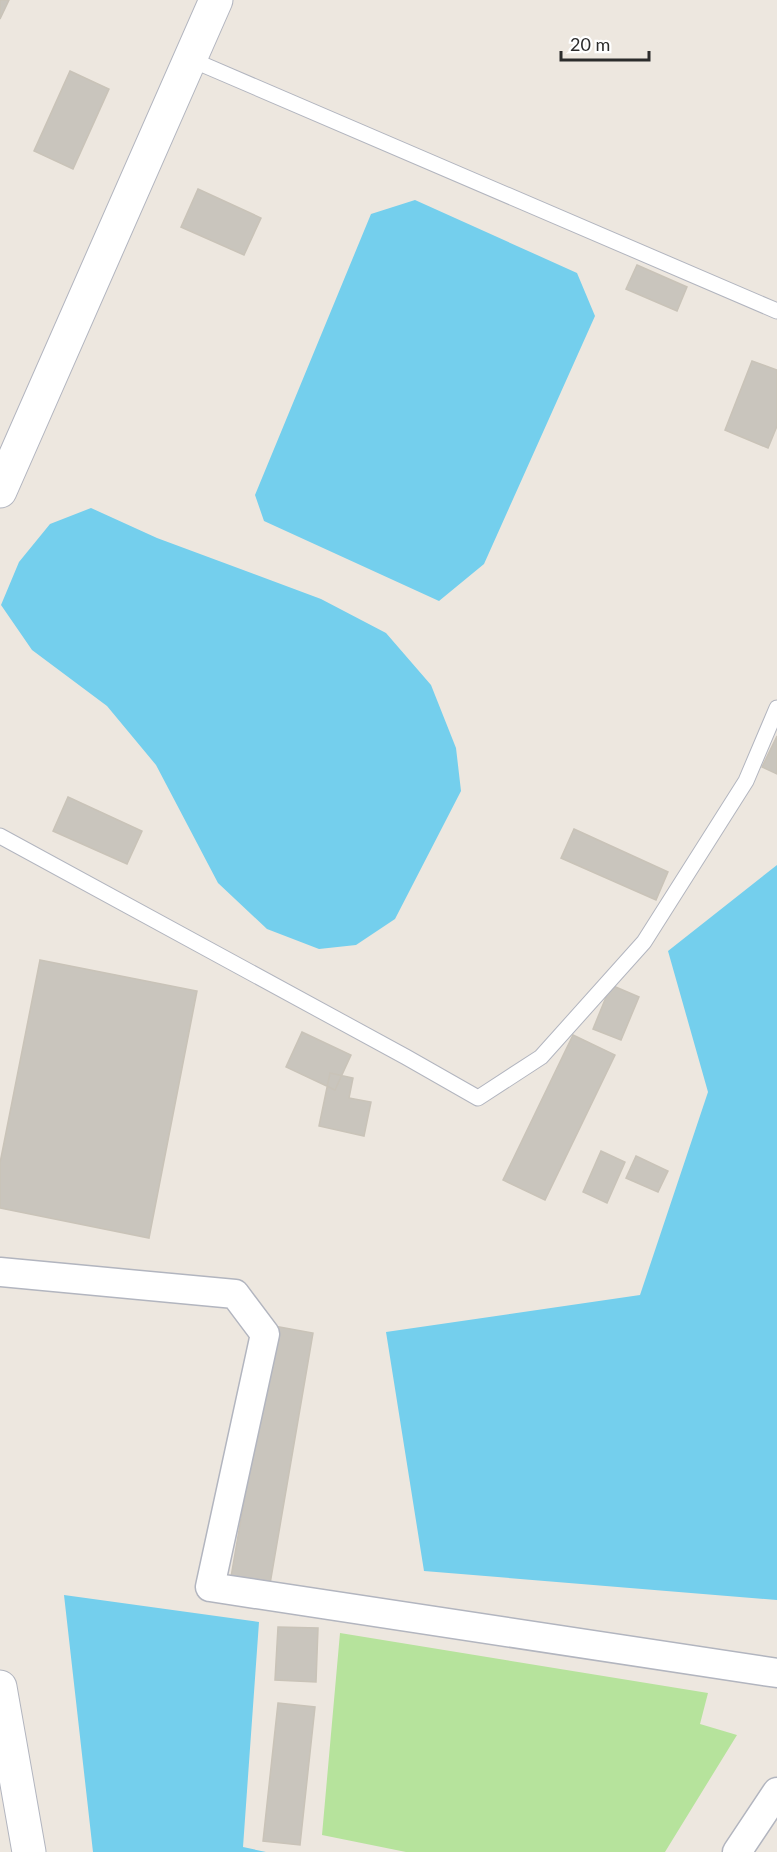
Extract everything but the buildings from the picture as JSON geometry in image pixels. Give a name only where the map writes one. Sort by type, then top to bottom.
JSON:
[{"type":"street","points":[[0,491],[216,0]]},
{"type":"street","points":[[0,1272],[235,1294],[265,1334],[210,1587],[777,1673]]},
{"type":"street","points":[[0,1687],[29,1852]]},
{"type":"street","points":[[737,1852],[777,1792]]},
{"type":"lane","points":[[190,59],[777,311]]},
{"type":"lane","points":[[0,836],[478,1098],[541,1057],[644,942],[746,782],[777,708]]},
{"type":"green space","points":[[340,1633],[708,1693],[700,1724],[737,1735],[665,1852],[406,1852],[322,1835]]},
{"type":"water","points":[[415,200],[577,273],[595,316],[484,564],[439,601],[264,521],[255,495],[371,214]]},
{"type":"water","points":[[91,508],[157,538],[321,599],[386,633],[431,685],[456,748],[461,791],[395,919],[356,945],[319,949],[267,929],[218,883],[156,765],[107,706],[32,650],[1,605],[19,562],[50,524]]},
{"type":"water","points":[[777,865],[777,1600],[424,1571],[386,1332],[640,1295],[708,1092],[668,951]]},
{"type":"water","points":[[64,1595],[259,1622],[243,1847],[266,1852],[93,1852]]}]
